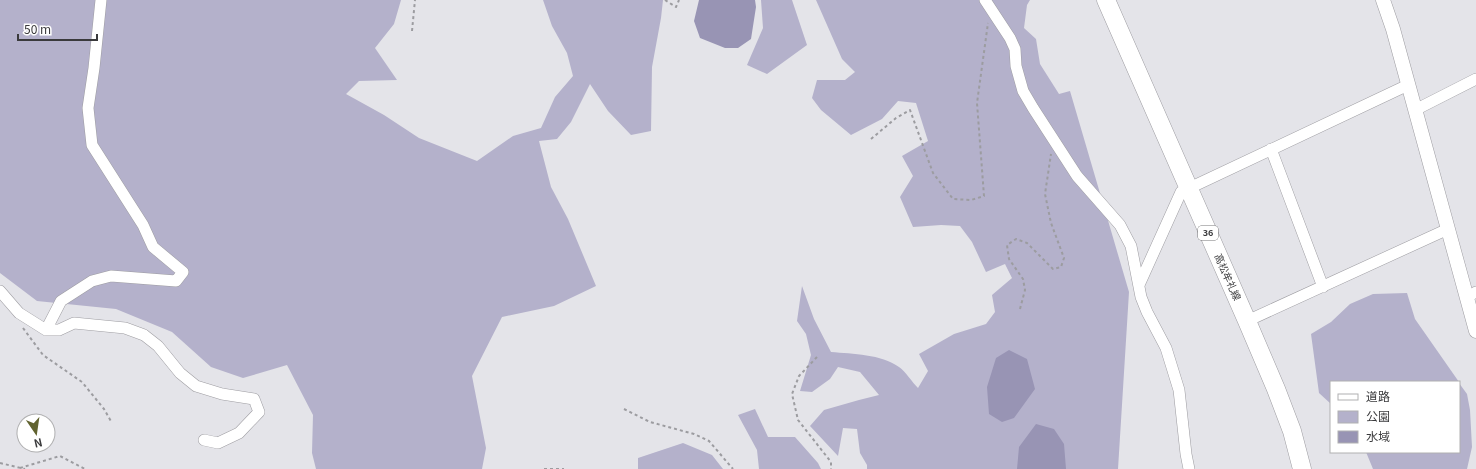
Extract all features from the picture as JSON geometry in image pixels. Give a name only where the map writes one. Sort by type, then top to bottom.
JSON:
[{"type":"main road","name":"高松牟礼線","points":[[1106,0],[1248,321],[1292,431],[1302,469]]},
{"type":"street","points":[[46,330],[61,301],[92,281],[111,276],[176,281],[183,272],[153,247],[143,225],[92,145],[88,108],[101,0]]},
{"type":"street","points":[[1383,0],[1393,29],[1448,229],[1471,295],[1476,331]]},
{"type":"street","points":[[988,3],[1010,38],[1015,49],[1016,66],[1023,90],[1077,176],[1120,225],[1131,246],[1141,297],[1147,312],[1166,348],[1179,390],[1189,469]]},
{"type":"street","points":[[1415,110],[1476,79]]},
{"type":"street","points":[[1139,285],[1181,192],[1408,85]]},
{"type":"street","points":[[1271,149],[1323,287]]},
{"type":"street","points":[[1248,321],[1448,229]]},
{"type":"street","points":[[0,291],[19,313],[46,330],[59,330],[74,323],[125,328],[144,335],[180,373],[196,386],[222,394],[254,399],[259,412],[239,433],[218,443],[204,440]]},
{"type":"path","points":[[412,31],[415,0]]},
{"type":"path","points":[[665,0],[676,7],[679,0]]},
{"type":"path","points":[[871,140],[896,118],[910,110],[933,173],[953,199],[971,200],[984,196],[977,103],[988,3]]},
{"type":"path","points":[[1020,309],[1025,290],[1024,279],[1009,259],[1007,245],[1016,239],[1027,243],[1053,269],[1061,267],[1064,258],[1050,223],[1044,194],[1053,139]]},
{"type":"path","points":[[19,313],[24,330],[43,355],[82,382],[104,409],[112,423]]},
{"type":"path","points":[[817,357],[799,376],[792,394],[798,420],[831,462],[830,469]]},
{"type":"path","points":[[624,409],[650,422],[694,434],[709,441],[732,469]]},
{"type":"path","points":[[20,468],[60,456],[86,469]]},
{"type":"path","points":[[0,464],[25,469]]},
{"type":"path","points":[[544,468],[564,469]]},
{"type":"green space","points":[[0,0],[401,0],[394,24],[375,48],[397,80],[359,81],[346,94],[384,115],[419,138],[477,161],[513,136],[541,128],[555,97],[573,76],[567,53],[552,26],[543,0],[663,0],[652,67],[651,131],[631,135],[608,111],[590,84],[571,122],[557,139],[539,141],[551,187],[568,219],[596,286],[554,306],[502,317],[472,376],[486,448],[482,469],[316,469],[312,453],[313,415],[287,365],[243,378],[211,367],[172,332],[116,309],[37,301],[0,273]]},
{"type":"green space","points":[[761,0],[792,0],[807,45],[767,74],[747,65],[763,28]]},
{"type":"green space","points":[[816,0],[1030,0],[1027,5],[1024,28],[1036,39],[1040,64],[1059,94],[1070,91],[1129,292],[1118,469],[867,469],[867,465],[860,453],[857,429],[843,428],[838,456],[810,426],[824,410],[879,395],[860,372],[838,367],[830,379],[812,392],[800,391],[811,355],[806,334],[797,321],[802,286],[814,319],[831,352],[866,355],[884,359],[902,369],[918,388],[928,371],[919,354],[954,334],[986,324],[995,312],[992,295],[1012,278],[1005,264],[986,272],[972,242],[960,226],[941,225],[913,227],[900,197],[913,176],[902,156],[928,141],[916,103],[898,101],[882,119],[851,135],[821,110],[812,98],[817,80],[845,80],[855,72],[842,59]]},
{"type":"green space","points":[[1407,293],[1415,319],[1458,381],[1330,381],[1330,403],[1319,393],[1311,334],[1331,322],[1350,304],[1373,294]]},
{"type":"green space","points":[[1460,384],[1467,394],[1470,410],[1472,447],[1467,469],[1373,469],[1366,453],[1460,453]]},
{"type":"green space","points":[[755,409],[768,437],[795,437],[818,463],[821,469],[759,469],[757,450],[738,415]]},
{"type":"green space","points":[[683,443],[712,455],[723,469],[638,469],[638,458]]},
{"type":"water","points":[[699,0],[755,0],[756,7],[751,39],[738,48],[725,48],[700,38],[694,21]]},
{"type":"water","points":[[1009,350],[1027,359],[1035,389],[1014,418],[1002,422],[989,414],[987,387],[996,358]]},
{"type":"water","points":[[1036,424],[1054,429],[1064,444],[1066,469],[1017,469],[1019,447]]}]
